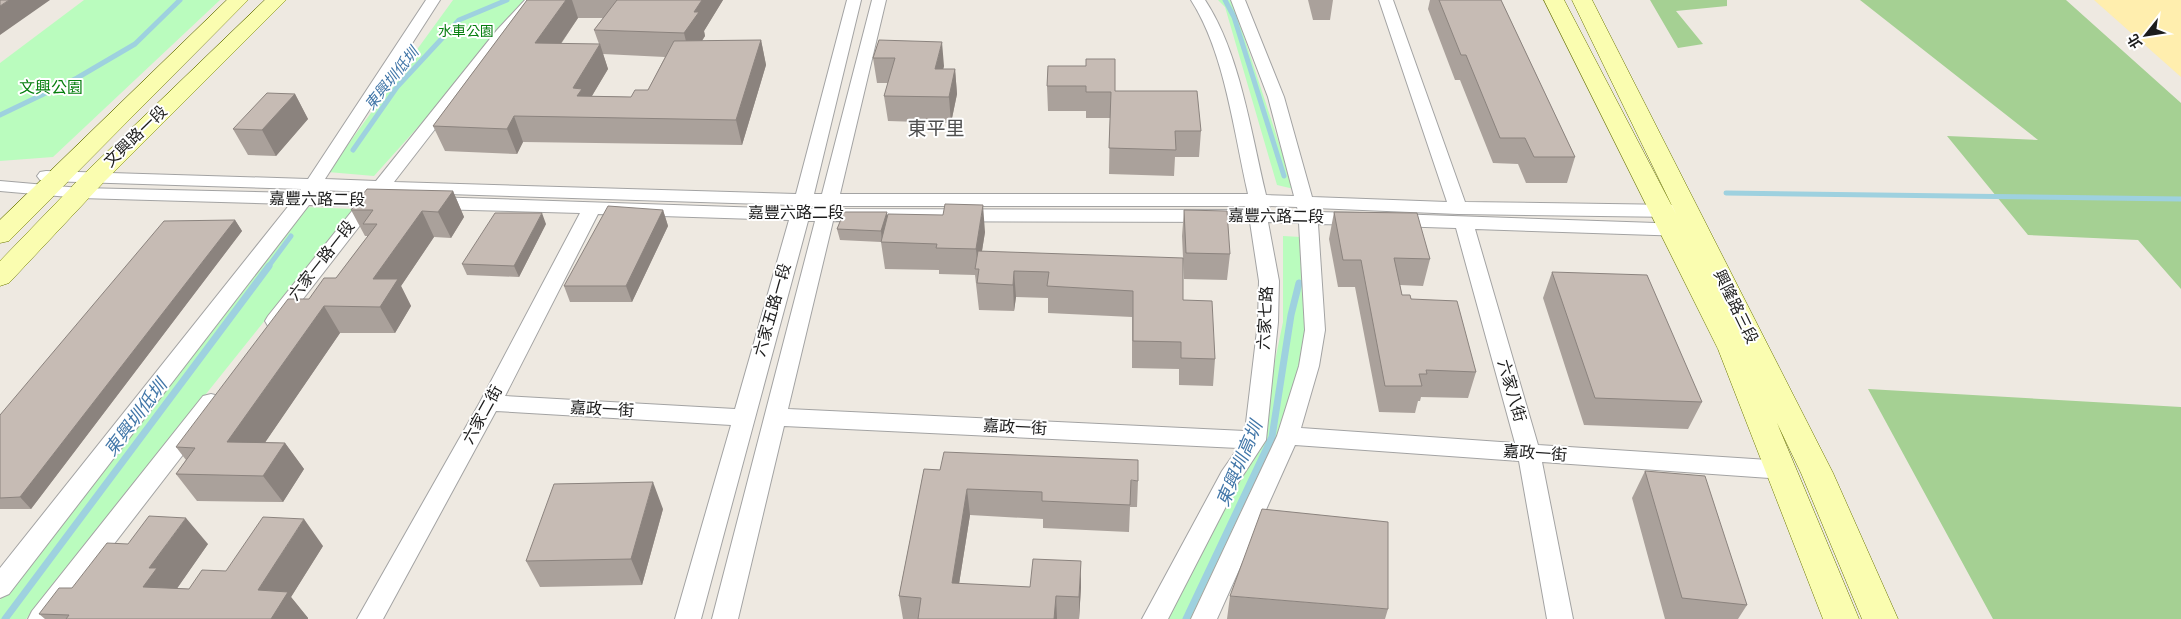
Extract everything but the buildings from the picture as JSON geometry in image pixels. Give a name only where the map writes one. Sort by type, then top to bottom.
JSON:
[{"type":"street","name":"文興路一段","points":[[0,235],[238,0]]},
{"type":"street","name":"文興路一段","points":[[0,277],[87,185],[276,0]]},
{"type":"street","points":[[0,587],[308,192],[434,0]]},
{"type":"street","name":"六家一路一段","points":[[260,340],[502,33],[532,0]]},
{"type":"street","name":"六家五路一段","points":[[688,619],[801,207],[854,0]]},
{"type":"street","name":"六家五路一段","points":[[725,619],[879,0]]},
{"type":"street","name":"六家七路","points":[[1155,619],[1230,477],[1255,440],[1268,322],[1269,281],[1258,208],[1224,55],[1207,14],[1198,0]]},
{"type":"street","points":[[1204,619],[1288,436],[1309,366],[1315,330],[1307,210],[1276,97],[1238,0]]},
{"type":"street","name":"六家八街","points":[[1386,0],[1461,216],[1529,453],[1560,619]]},
{"type":"street","name":"興隆路三段","points":[[1554,0],[1680,221],[1817,473],[1880,619]]},
{"type":"street","name":"興隆路三段","points":[[1582,0],[1680,221],[1841,619]]},
{"type":"street","points":[[0,174],[53,183]]},
{"type":"street","points":[[0,186],[53,183]]},
{"type":"street","name":"嘉豐六路二段","points":[[53,183],[801,207]]},
{"type":"street","name":"嘉豐六路二段","points":[[375,193],[592,209],[827,206],[1258,208],[1461,216],[1680,221]]},
{"type":"street","name":"六家二街","points":[[370,619],[490,403],[592,209]]},
{"type":"street","points":[[41,619],[223,387]]},
{"type":"street","name":"嘉政一街","points":[[490,403],[743,418]]},
{"type":"street","name":"嘉政一街","points":[[775,417],[1255,440]]},
{"type":"street","name":"嘉政一街","points":[[1288,436],[1782,470]]},
{"type":"green space","name":"文興公園","points":[[84,0],[220,0],[53,157],[0,161],[0,63]]},
{"type":"green space","name":"水車公園","points":[[453,0],[532,0],[374,176],[328,172]]},
{"type":"green space","points":[[1218,0],[1232,0],[1294,189],[1277,185],[1225,7]]},
{"type":"green space","points":[[1650,0],[1727,0],[1727,6],[1676,11],[1703,44],[1678,48]]},
{"type":"green space","points":[[1860,0],[2066,0],[2181,103],[2181,289],[2138,240],[2028,235],[1947,136],[2038,140]]},
{"type":"green space","points":[[304,207],[354,209],[26,619],[0,619],[0,600]]},
{"type":"green space","points":[[1283,236],[1301,237],[1308,329],[1282,436],[1197,619],[1167,619],[1260,433],[1283,322]]},
{"type":"green space","points":[[1868,389],[2181,407],[2181,619],[1993,619]]},
{"type":"sand","points":[[2094,0],[2181,0],[2181,77]]},
{"type":"waterway","points":[[0,115],[77,78],[135,44],[180,0]]},
{"type":"waterway","name":"東興圳低圳","points":[[353,150],[397,87],[459,20],[507,0]]},
{"type":"waterway","name":"東興圳高圳","points":[[1225,0],[1234,17],[1284,176]]},
{"type":"waterway","points":[[1726,193],[2181,199]]},
{"type":"waterway","name":"東興圳低圳","points":[[268,267],[291,236]]},
{"type":"waterway","name":"東興圳低圳","points":[[5,619],[269,266]]},
{"type":"waterway","name":"東興圳高圳","points":[[1186,619],[1272,437],[1291,315],[1299,283]]},
{"type":"district","name":"東平里","points":[[936,129]]}]
